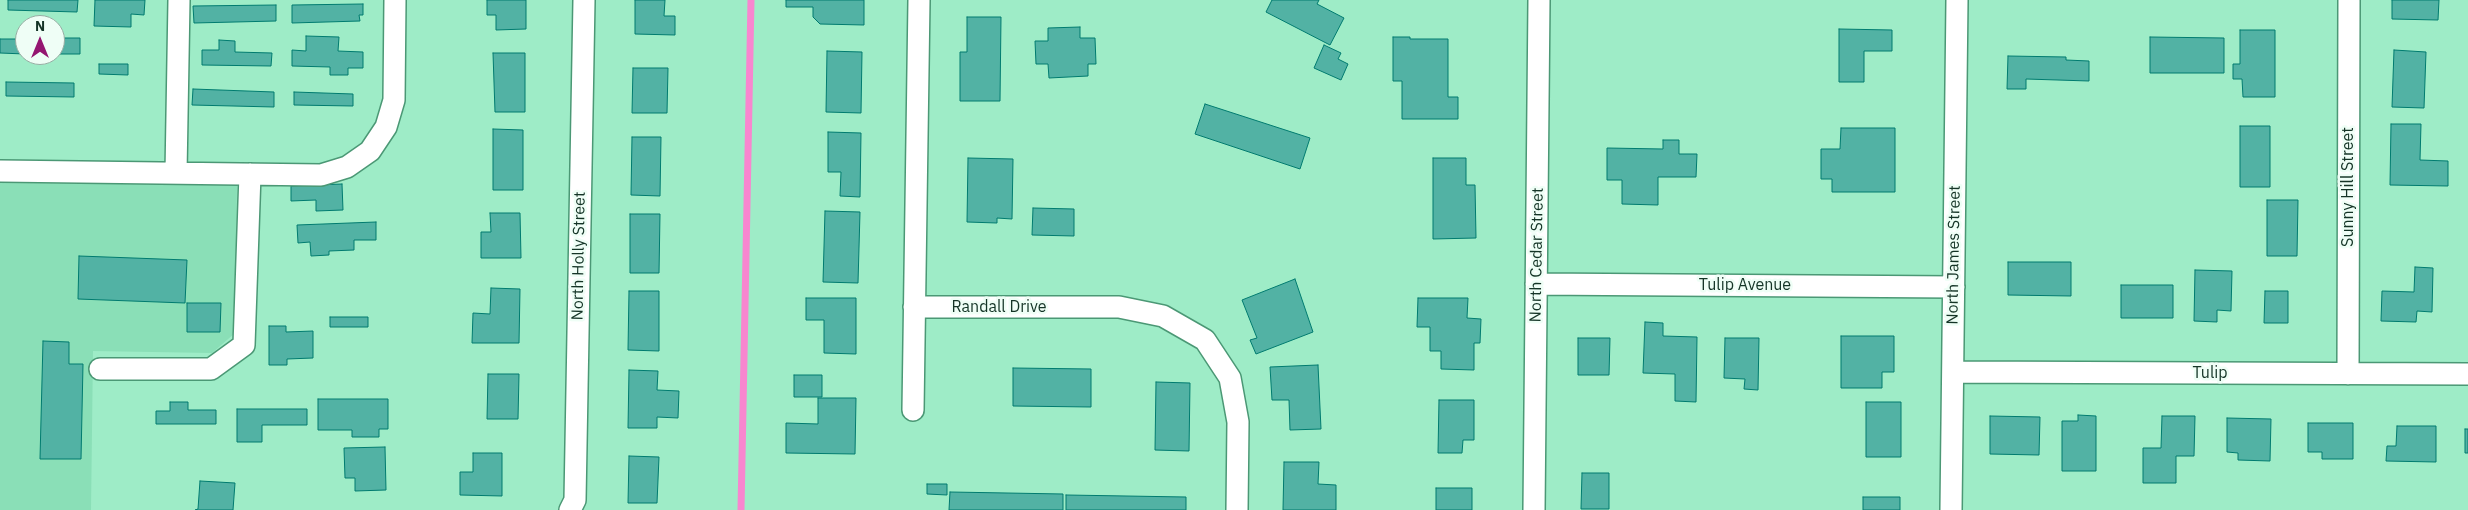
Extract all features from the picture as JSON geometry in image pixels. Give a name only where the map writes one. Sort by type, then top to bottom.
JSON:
[{"type":"street","points":[[176,173],[179,0]]},
{"type":"street","points":[[0,171],[321,175],[347,167],[370,151],[386,127],[394,100],[395,0]]},
{"type":"street","name":"North Holly Street","points":[[570,510],[575,500],[584,0]]},
{"type":"street","points":[[913,410],[919,0]]},
{"type":"street","name":"North Cedar Street","points":[[1534,510],[1539,0]]},
{"type":"street","name":"North James Street","points":[[1951,510],[1957,0]]},
{"type":"street","name":"Sunny Hill Street","points":[[2348,0],[2348,374]]},
{"type":"street","points":[[100,370],[212,370],[244,345],[250,174]]},
{"type":"street","name":"Tulip Avenue","points":[[1536,284],[1954,287]]},
{"type":"street","name":"Randall Drive","points":[[914,307],[1119,307],[1163,316],[1205,340],[1230,378],[1238,422],[1237,510]]},
{"type":"street","name":"Tulip","points":[[1953,372],[2468,374]]},
{"type":"shaded area","points":[[0,183],[237,185],[235,333],[212,353],[93,351],[91,510],[0,510]]},
{"type":"building","points":[[8,0],[78,0],[77,12],[8,10]]},
{"type":"building","points":[[95,0],[145,0],[144,15],[131,14],[131,27],[94,26]]},
{"type":"building","points":[[487,0],[526,0],[526,29],[496,30],[496,15],[487,15]]},
{"type":"building","points":[[635,0],[665,0],[664,16],[675,16],[675,35],[635,34]]},
{"type":"building","points":[[786,0],[864,0],[864,25],[820,24],[813,17],[813,7],[786,7]]},
{"type":"building","points":[[1272,0],[1319,0],[1317,4],[1344,18],[1330,45],[1266,12]]},
{"type":"building","points":[[2392,0],[2439,0],[2438,20],[2392,19]]},
{"type":"building","points":[[363,4],[363,15],[359,15],[360,21],[292,23],[292,5]]},
{"type":"building","points":[[276,5],[276,21],[194,23],[193,6]]},
{"type":"building","points":[[967,17],[1001,17],[1000,101],[960,101],[960,52],[967,52]]},
{"type":"building","points":[[1080,27],[1080,38],[1095,38],[1096,64],[1088,64],[1088,76],[1049,78],[1048,64],[1036,64],[1035,41],[1048,41],[1048,28]]},
{"type":"building","points":[[1839,29],[1892,30],[1892,51],[1864,51],[1864,82],[1839,82]]},
{"type":"building","points":[[2240,30],[2275,30],[2275,97],[2243,97],[2242,79],[2233,79],[2233,64],[2240,64]]},
{"type":"building","points":[[306,36],[339,37],[338,51],[363,52],[363,68],[348,68],[348,75],[330,75],[330,67],[292,66],[292,50],[306,51]]},
{"type":"building","points":[[1393,37],[1448,39],[1448,97],[1458,97],[1458,119],[1402,119],[1402,81],[1393,81]]},
{"type":"building","points":[[2150,37],[2224,38],[2224,73],[2150,73]]},
{"type":"building","points":[[65,38],[80,38],[80,54],[65,54]]},
{"type":"building","points":[[0,39],[15,39],[15,54],[0,53]]},
{"type":"building","points":[[219,40],[235,41],[235,52],[272,53],[271,66],[202,65],[202,50],[219,50]]},
{"type":"building","points":[[1324,45],[1341,53],[1338,59],[1348,64],[1341,80],[1314,68]]},
{"type":"building","points":[[2394,50],[2426,52],[2424,108],[2392,107]]},
{"type":"building","points":[[827,51],[862,52],[861,113],[826,112]]},
{"type":"building","points":[[493,53],[525,53],[525,112],[495,112]]},
{"type":"building","points":[[2008,56],[2066,57],[2066,60],[2089,61],[2089,81],[2026,79],[2026,89],[2007,89]]},
{"type":"building","points":[[99,64],[128,64],[128,75],[99,74]]},
{"type":"building","points":[[633,68],[668,68],[667,113],[632,113]]},
{"type":"building","points":[[6,82],[74,83],[74,97],[6,96]]},
{"type":"building","points":[[193,89],[274,92],[274,107],[192,105]]},
{"type":"building","points":[[294,92],[353,94],[353,106],[294,105]]},
{"type":"building","points":[[1205,104],[1310,138],[1300,169],[1195,134]]},
{"type":"building","points":[[2391,124],[2421,124],[2420,160],[2448,161],[2448,186],[2390,185]]},
{"type":"building","points":[[2240,126],[2270,126],[2270,187],[2240,187]]},
{"type":"building","points":[[1841,128],[1895,128],[1895,192],[1832,192],[1832,179],[1821,179],[1821,149],[1840,149]]},
{"type":"building","points":[[493,129],[523,130],[523,190],[493,190]]},
{"type":"building","points":[[828,132],[861,133],[860,197],[840,196],[841,172],[828,172]]},
{"type":"building","points":[[632,137],[661,137],[660,196],[631,195]]},
{"type":"building","points":[[1663,140],[1679,140],[1679,154],[1697,154],[1696,177],[1658,177],[1658,205],[1622,204],[1622,180],[1607,180],[1607,148],[1663,149]]},
{"type":"building","points":[[968,158],[1013,159],[1012,219],[997,218],[997,223],[967,222]]},
{"type":"building","points":[[1433,158],[1466,158],[1466,185],[1475,185],[1476,238],[1433,239]]},
{"type":"building","points":[[342,184],[343,210],[316,211],[316,200],[291,201],[291,186]]},
{"type":"building","points":[[2267,200],[2298,200],[2297,256],[2267,256]]},
{"type":"building","points":[[1033,208],[1074,209],[1074,236],[1032,235]]},
{"type":"building","points":[[825,211],[860,212],[858,283],[823,282]]},
{"type":"building","points":[[490,213],[520,213],[521,258],[481,258],[481,232],[491,232]]},
{"type":"building","points":[[630,214],[660,214],[659,273],[630,273]]},
{"type":"building","points":[[376,222],[376,240],[354,240],[354,250],[329,251],[329,255],[311,256],[310,242],[298,243],[297,225]]},
{"type":"building","points":[[79,256],[187,260],[185,303],[78,299]]},
{"type":"building","points":[[2008,262],[2071,262],[2071,296],[2008,295]]},
{"type":"building","points":[[2415,267],[2433,268],[2432,312],[2417,311],[2416,322],[2381,321],[2382,291],[2414,292]]},
{"type":"building","points":[[2195,270],[2232,271],[2231,311],[2217,310],[2217,322],[2194,321]]},
{"type":"building","points":[[1295,279],[1313,332],[1256,354],[1250,340],[1257,338],[1242,300]]},
{"type":"building","points":[[2121,285],[2173,285],[2173,318],[2121,318]]},
{"type":"building","points":[[491,288],[520,289],[519,343],[472,343],[473,313],[490,314]]},
{"type":"building","points":[[629,291],[659,291],[659,351],[628,350]]},
{"type":"building","points":[[2265,291],[2288,291],[2288,323],[2264,323]]},
{"type":"building","points":[[806,298],[856,298],[856,354],[824,353],[824,320],[806,320]]},
{"type":"building","points":[[1418,298],[1468,298],[1467,318],[1481,319],[1480,343],[1474,343],[1474,370],[1441,369],[1441,351],[1430,351],[1430,327],[1417,327]]},
{"type":"building","points":[[187,303],[221,303],[220,332],[187,332]]},
{"type":"building","points":[[330,317],[368,317],[368,327],[330,327]]},
{"type":"building","points":[[1645,322],[1663,323],[1663,336],[1697,337],[1696,402],[1675,401],[1675,374],[1643,373]]},
{"type":"building","points":[[269,326],[286,326],[286,332],[313,331],[313,358],[287,359],[287,365],[269,365]]},
{"type":"building","points":[[1841,336],[1894,336],[1894,372],[1882,372],[1882,388],[1841,388]]},
{"type":"building","points":[[1578,338],[1610,338],[1609,375],[1578,375]]},
{"type":"building","points":[[1725,338],[1759,338],[1758,390],[1744,389],[1745,379],[1724,378]]},
{"type":"building","points":[[43,341],[69,342],[69,364],[83,364],[81,459],[40,459]]},
{"type":"building","points":[[1318,365],[1321,429],[1290,430],[1289,400],[1272,400],[1270,367]]},
{"type":"building","points":[[1013,368],[1091,369],[1091,407],[1013,406]]},
{"type":"building","points":[[629,370],[658,371],[657,390],[679,391],[678,418],[657,417],[657,428],[628,428]]},
{"type":"building","points":[[488,374],[519,374],[518,419],[487,419]]},
{"type":"building","points":[[794,375],[822,375],[822,397],[794,397]]},
{"type":"building","points":[[1156,382],[1190,383],[1189,451],[1155,450]]},
{"type":"building","points":[[818,398],[856,398],[855,454],[786,453],[786,423],[818,424]]},
{"type":"building","points":[[318,399],[388,399],[388,429],[379,429],[379,437],[352,437],[352,430],[318,430]]},
{"type":"building","points":[[1439,400],[1474,400],[1474,440],[1463,440],[1462,453],[1438,453]]},
{"type":"building","points":[[170,402],[188,402],[188,410],[216,410],[216,424],[156,424],[156,411],[170,411]]},
{"type":"building","points":[[1866,402],[1901,402],[1901,457],[1866,457]]},
{"type":"building","points":[[237,409],[307,409],[307,425],[262,425],[262,442],[237,442]]},
{"type":"building","points":[[2078,415],[2096,416],[2096,471],[2062,471],[2062,421],[2078,421]]},
{"type":"building","points":[[1990,416],[2040,417],[2039,455],[1990,454]]},
{"type":"building","points":[[2162,416],[2195,416],[2194,456],[2176,456],[2176,483],[2143,483],[2143,448],[2161,448]]},
{"type":"building","points":[[2227,418],[2271,419],[2270,461],[2238,460],[2238,453],[2227,452]]},
{"type":"building","points":[[2308,423],[2353,423],[2353,459],[2322,459],[2322,452],[2308,452]]},
{"type":"building","points":[[2397,426],[2436,426],[2436,462],[2386,461],[2387,446],[2396,446]]},
{"type":"building","points":[[2465,429],[2468,429],[2468,453],[2465,453]]},
{"type":"building","points":[[385,447],[386,490],[355,491],[355,478],[345,478],[344,448]]},
{"type":"building","points":[[473,453],[502,453],[502,496],[460,495],[460,472],[473,472]]},
{"type":"building","points":[[629,456],[659,457],[657,503],[628,503]]},
{"type":"building","points":[[1284,462],[1319,462],[1318,484],[1336,485],[1336,510],[1283,510]]},
{"type":"building","points":[[1582,473],[1609,473],[1609,509],[1581,509]]},
{"type":"building","points":[[200,481],[235,483],[233,510],[195,510],[198,509]]},
{"type":"building","points":[[927,484],[947,484],[947,495],[927,494]]},
{"type":"building","points":[[1436,488],[1472,488],[1472,510],[1436,510]]},
{"type":"building","points":[[950,492],[1063,494],[1063,510],[949,510]]},
{"type":"building","points":[[1066,495],[1186,497],[1186,510],[1066,510]]},
{"type":"building","points":[[1863,497],[1900,497],[1900,510],[1863,510]]},
{"type":"waterway","points":[[741,510],[751,0]]}]
